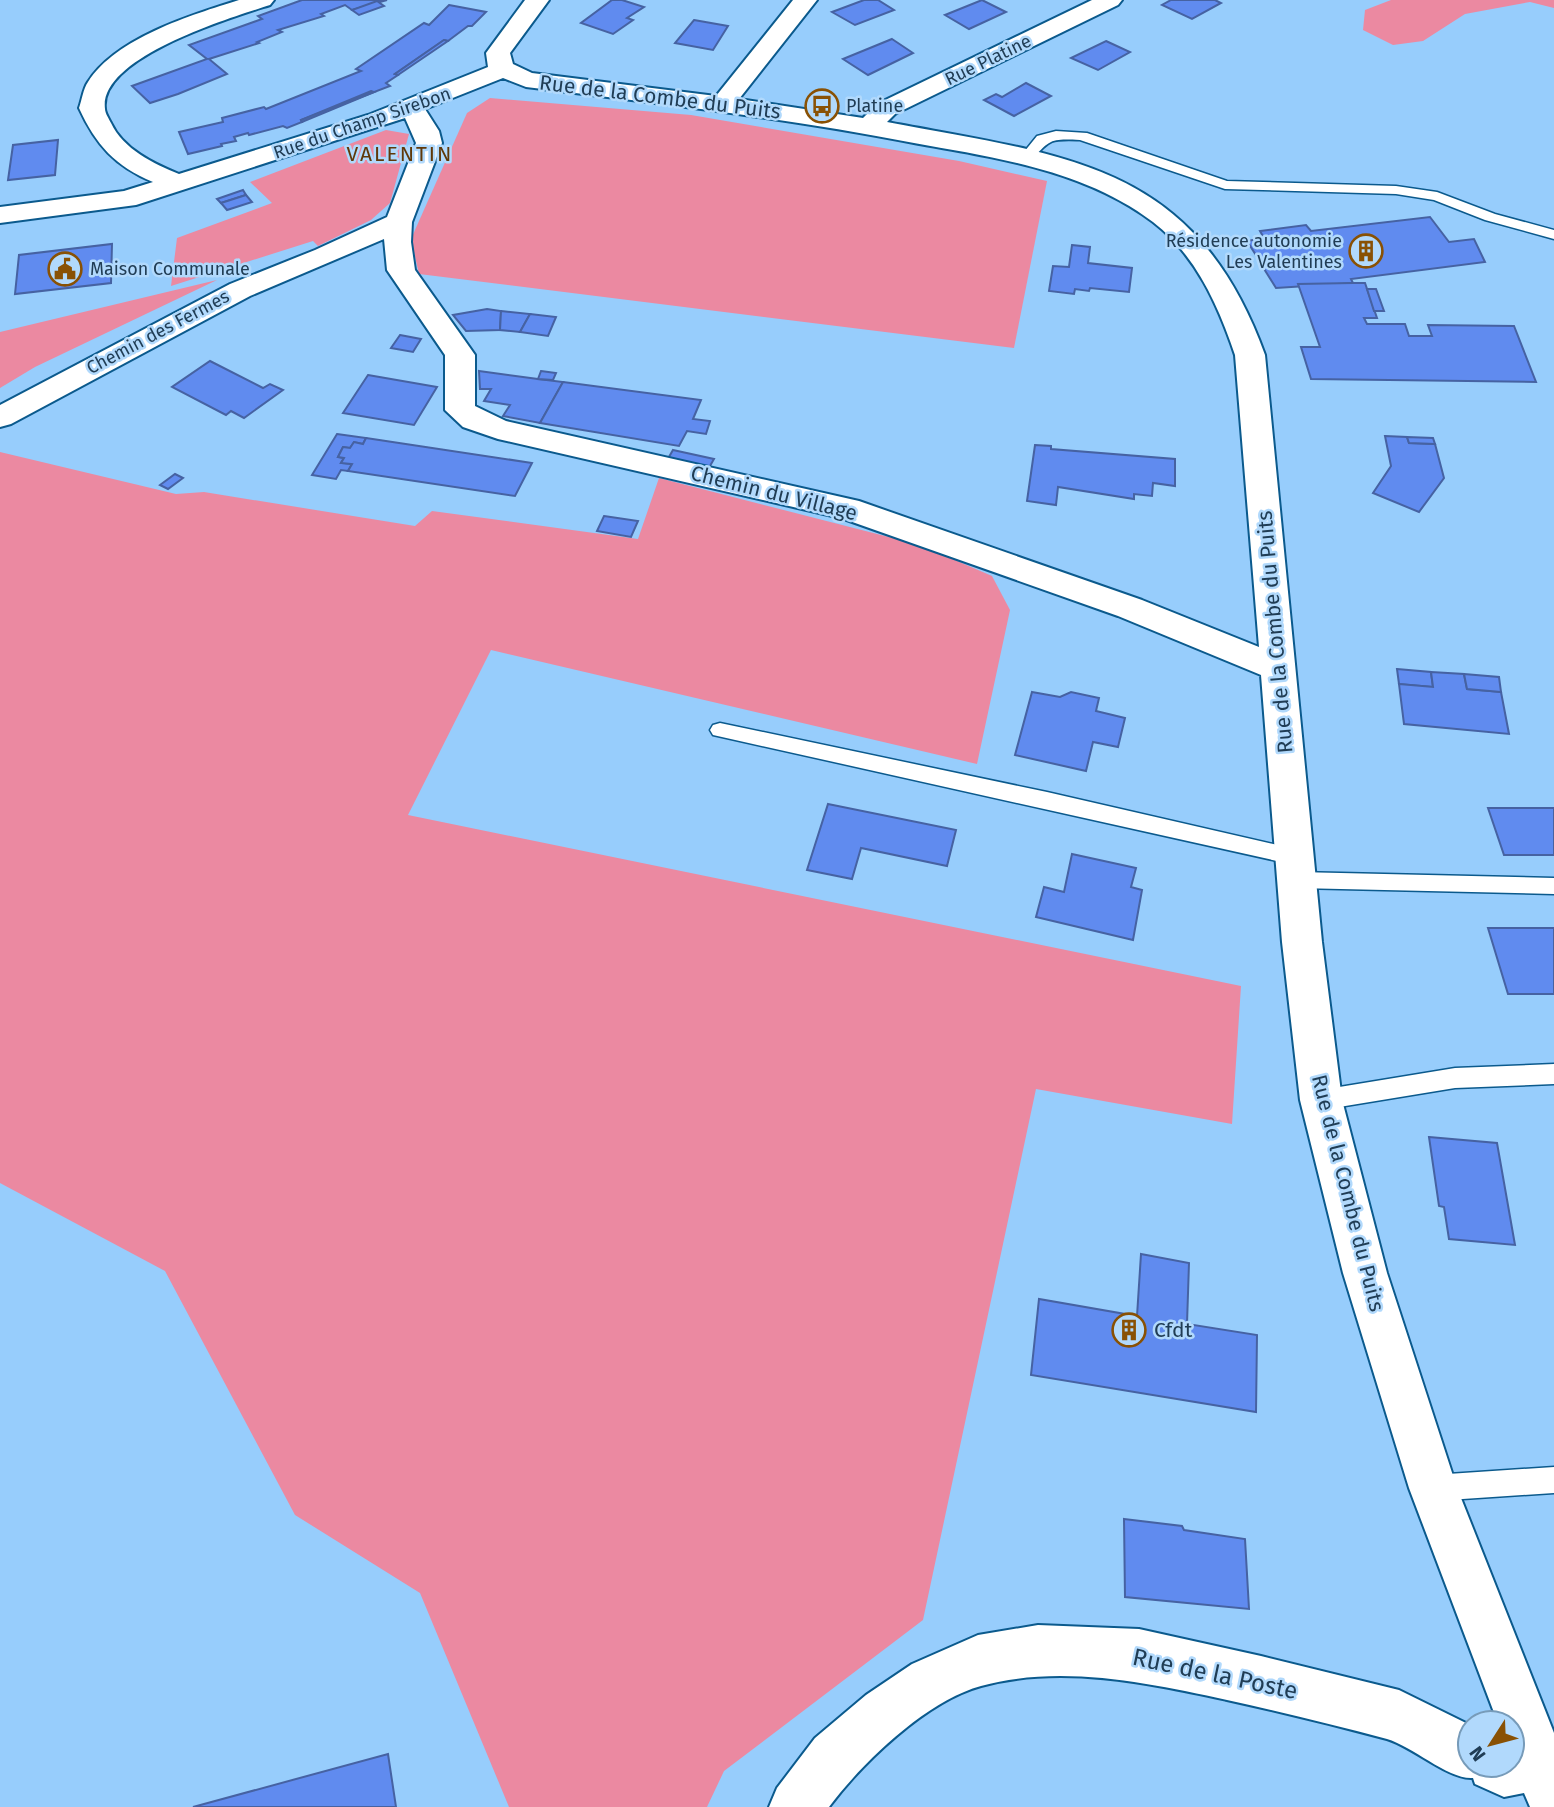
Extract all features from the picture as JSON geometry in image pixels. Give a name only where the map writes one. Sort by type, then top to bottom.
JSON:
[{"type":"street","points":[[178,183],[152,173],[120,154],[95,123],[93,95],[107,72],[130,54],[195,22],[262,0]]},
{"type":"street","points":[[504,69],[498,63],[498,53],[537,0]]},
{"type":"street","points":[[724,102],[805,0]]},
{"type":"street","name":"Rue Platine","points":[[870,126],[886,109],[1110,0]]},
{"type":"street","name":"Rue du Champ Sirebon","points":[[0,215],[127,199],[222,171],[412,108],[504,69]]},
{"type":"street","name":"Rue de la Combe du Puits","points":[[504,69],[526,80],[724,102],[870,126],[1027,157],[1098,180],[1163,218],[1197,250],[1219,281],[1236,313],[1250,355],[1296,868],[1321,1100],[1365,1273],[1433,1488],[1530,1777]]},
{"type":"street","points":[[399,222],[429,143],[426,131],[412,108]]},
{"type":"street","name":"Chemin des Fermes","points":[[0,417],[240,290],[325,256],[399,222]]},
{"type":"street","name":"Chemin du Village","points":[[399,222],[397,242],[401,270],[460,355],[460,410],[474,420],[498,429],[848,509],[1130,608],[1278,668]]},
{"type":"street","points":[[325,256],[401,270]]},
{"type":"street","name":"Rue de la Poste","points":[[796,1807],[834,1757],[884,1713],[930,1682],[978,1661],[1038,1651],[1139,1656],[1261,1682],[1399,1716],[1456,1745]]},
{"type":"lane","points":[[1027,157],[1042,139],[1056,135],[1082,136],[1225,185],[1396,190],[1437,196],[1490,217],[1554,235]]},
{"type":"lane","points":[[720,730],[1047,800],[1296,868],[1554,886]]},
{"type":"lane","points":[[1321,1100],[1455,1077],[1554,1074]]},
{"type":"lane","points":[[1433,1488],[1554,1480]]},
{"type":"shaded area","points":[[1391,0],[1554,0],[1554,8],[1530,2],[1465,14],[1423,41],[1393,45],[1363,30],[1365,10]]},
{"type":"shaded area","points":[[490,98],[691,115],[959,161],[1047,181],[1014,348],[419,274],[411,239],[467,113]]},
{"type":"shaded area","points":[[386,130],[409,134],[390,203],[371,220],[318,246],[313,241],[171,286],[177,238],[272,203],[250,182]]},
{"type":"shaded area","points":[[217,280],[35,367],[0,388],[0,332]]},
{"type":"shaded area","points":[[0,452],[176,494],[204,492],[415,526],[432,511],[638,539],[659,478],[920,545],[992,576],[1010,610],[977,764],[491,650],[408,815],[1241,986],[1232,1124],[1036,1089],[923,1620],[724,1771],[707,1807],[509,1807],[420,1593],[295,1515],[165,1271],[0,1183]]},
{"type":"building","points":[[302,0],[387,0],[352,10],[345,5],[321,14],[324,16],[278,30],[282,32],[257,42],[259,43],[209,59],[227,74],[178,94],[150,103],[132,86],[207,59],[189,45],[262,19],[258,16]]},
{"type":"building","points":[[612,0],[622,0],[644,7],[627,18],[633,20],[613,34],[581,23]]},
{"type":"building","points":[[864,0],[878,0],[894,10],[855,25],[832,12]]},
{"type":"building","points":[[982,0],[1006,12],[969,29],[945,15]]},
{"type":"building","points":[[1171,0],[1215,0],[1221,3],[1192,19],[1162,5]]},
{"type":"building","points":[[377,1],[384,6],[359,15],[352,10]]},
{"type":"building","points":[[449,5],[486,12],[472,26],[468,26],[448,41],[444,40],[395,74],[398,75],[386,83],[390,86],[301,120],[302,122],[287,128],[283,126],[249,135],[248,133],[234,137],[236,141],[221,144],[222,146],[188,154],[179,132],[223,122],[222,118],[264,107],[266,109],[361,71],[356,69],[424,23],[429,25]]},
{"type":"building","points":[[694,20],[728,26],[713,50],[675,43]]},
{"type":"building","points":[[892,39],[913,53],[868,75],[843,59]]},
{"type":"building","points":[[444,40],[448,41],[398,75],[395,74]]},
{"type":"building","points":[[1106,41],[1130,52],[1098,70],[1071,58]]},
{"type":"building","points":[[1026,83],[1051,96],[1014,116],[984,100],[996,94],[1002,97]]},
{"type":"building","points":[[374,92],[302,122],[301,120]]},
{"type":"building","points":[[58,140],[55,175],[8,180],[13,145]]},
{"type":"building","points":[[243,190],[246,195],[221,203],[217,199]]},
{"type":"building","points":[[246,195],[252,202],[227,210],[221,203]]},
{"type":"building","name":"Résidence autonomie Les Valentines","points":[[1430,217],[1449,242],[1474,239],[1485,262],[1351,279],[1353,283],[1276,288],[1261,264],[1268,263],[1259,260],[1247,241],[1264,238],[1260,231],[1306,225],[1311,231]]},
{"type":"building","name":"Maison Communale","points":[[112,244],[111,283],[15,294],[19,255]]},
{"type":"building","points":[[1072,245],[1090,247],[1088,263],[1132,268],[1129,292],[1090,288],[1089,291],[1075,289],[1074,294],[1049,291],[1053,266],[1069,267]]},
{"type":"building","points":[[1365,283],[1377,318],[1364,318],[1367,324],[1405,324],[1409,336],[1432,336],[1428,325],[1514,326],[1536,382],[1311,379],[1301,347],[1320,347],[1298,284]]},
{"type":"building","points":[[1367,289],[1376,289],[1384,311],[1374,311]]},
{"type":"building","points":[[487,309],[501,311],[500,330],[466,331],[453,315]]},
{"type":"building","points":[[501,311],[530,314],[520,332],[500,330]]},
{"type":"building","points":[[530,314],[556,317],[548,336],[520,332]]},
{"type":"building","points":[[400,335],[421,339],[413,352],[391,348]]},
{"type":"building","points":[[210,361],[263,388],[270,384],[283,390],[244,418],[231,411],[226,415],[172,387]]},
{"type":"building","points":[[479,371],[563,382],[540,423],[503,416],[510,405],[484,401],[491,389],[480,389]]},
{"type":"building","points":[[541,371],[556,373],[553,380],[538,379]]},
{"type":"building","points":[[368,375],[437,387],[414,425],[343,413]]},
{"type":"building","points":[[563,382],[701,400],[693,419],[710,421],[706,434],[687,431],[679,446],[540,423]]},
{"type":"building","points":[[337,434],[366,438],[363,444],[354,442],[350,448],[343,447],[338,457],[344,458],[341,463],[352,464],[348,471],[341,470],[336,479],[312,475]]},
{"type":"building","points":[[1385,436],[1407,437],[1409,443],[1435,444],[1444,478],[1419,512],[1373,493],[1391,466]]},
{"type":"building","points":[[1407,437],[1433,438],[1435,444],[1409,443]]},
{"type":"building","points":[[366,438],[532,463],[515,496],[348,471],[352,464],[341,463],[344,458],[338,457],[343,447],[350,448],[354,442],[363,444]]},
{"type":"building","points":[[1035,445],[1051,446],[1051,449],[1175,459],[1175,486],[1153,483],[1152,496],[1134,494],[1134,499],[1058,487],[1056,505],[1027,501]]},
{"type":"building","points":[[673,450],[714,459],[707,471],[666,462]]},
{"type":"building","points":[[175,474],[183,478],[168,489],[160,485]]},
{"type":"building","points":[[604,516],[638,521],[631,537],[597,531]]},
{"type":"building","points":[[1397,669],[1431,672],[1433,687],[1399,684]]},
{"type":"building","points":[[1431,672],[1464,674],[1467,689],[1501,692],[1509,734],[1404,724],[1399,684],[1433,687]]},
{"type":"building","points":[[1464,674],[1499,677],[1501,692],[1467,689]]},
{"type":"building","points":[[1032,692],[1060,697],[1071,692],[1099,698],[1096,711],[1125,718],[1118,747],[1093,742],[1086,771],[1015,755]]},
{"type":"building","points":[[828,804],[956,830],[947,866],[861,848],[852,879],[807,870]]},
{"type":"building","points":[[1488,808],[1554,808],[1554,855],[1504,855]]},
{"type":"building","points":[[1072,854],[1136,868],[1131,887],[1142,890],[1133,940],[1036,917],[1044,887],[1064,892]]},
{"type":"building","points":[[1488,928],[1554,928],[1554,994],[1508,994]]},
{"type":"building","points":[[1429,1137],[1497,1143],[1515,1245],[1449,1239],[1444,1207],[1439,1206]]},
{"type":"building","name":"Cfdt","points":[[1141,1254],[1189,1263],[1187,1324],[1257,1335],[1256,1412],[1031,1375],[1039,1299],[1137,1316]]},
{"type":"building","points":[[1124,1519],[1182,1526],[1184,1530],[1245,1539],[1249,1609],[1125,1597]]},
{"type":"building","points":[[388,1754],[396,1807],[193,1807]]},
{"type":"place","name":"Platine","points":[[822,106]]},
{"type":"place","name":"Résidence autonomie Les Valentines","points":[[1366,251]]},
{"type":"place","name":"Maison Communale","points":[[65,269]]},
{"type":"place","name":"Cfdt","points":[[1129,1330]]},
{"type":"district","name":"VALENTIN","points":[[400,154]]}]
